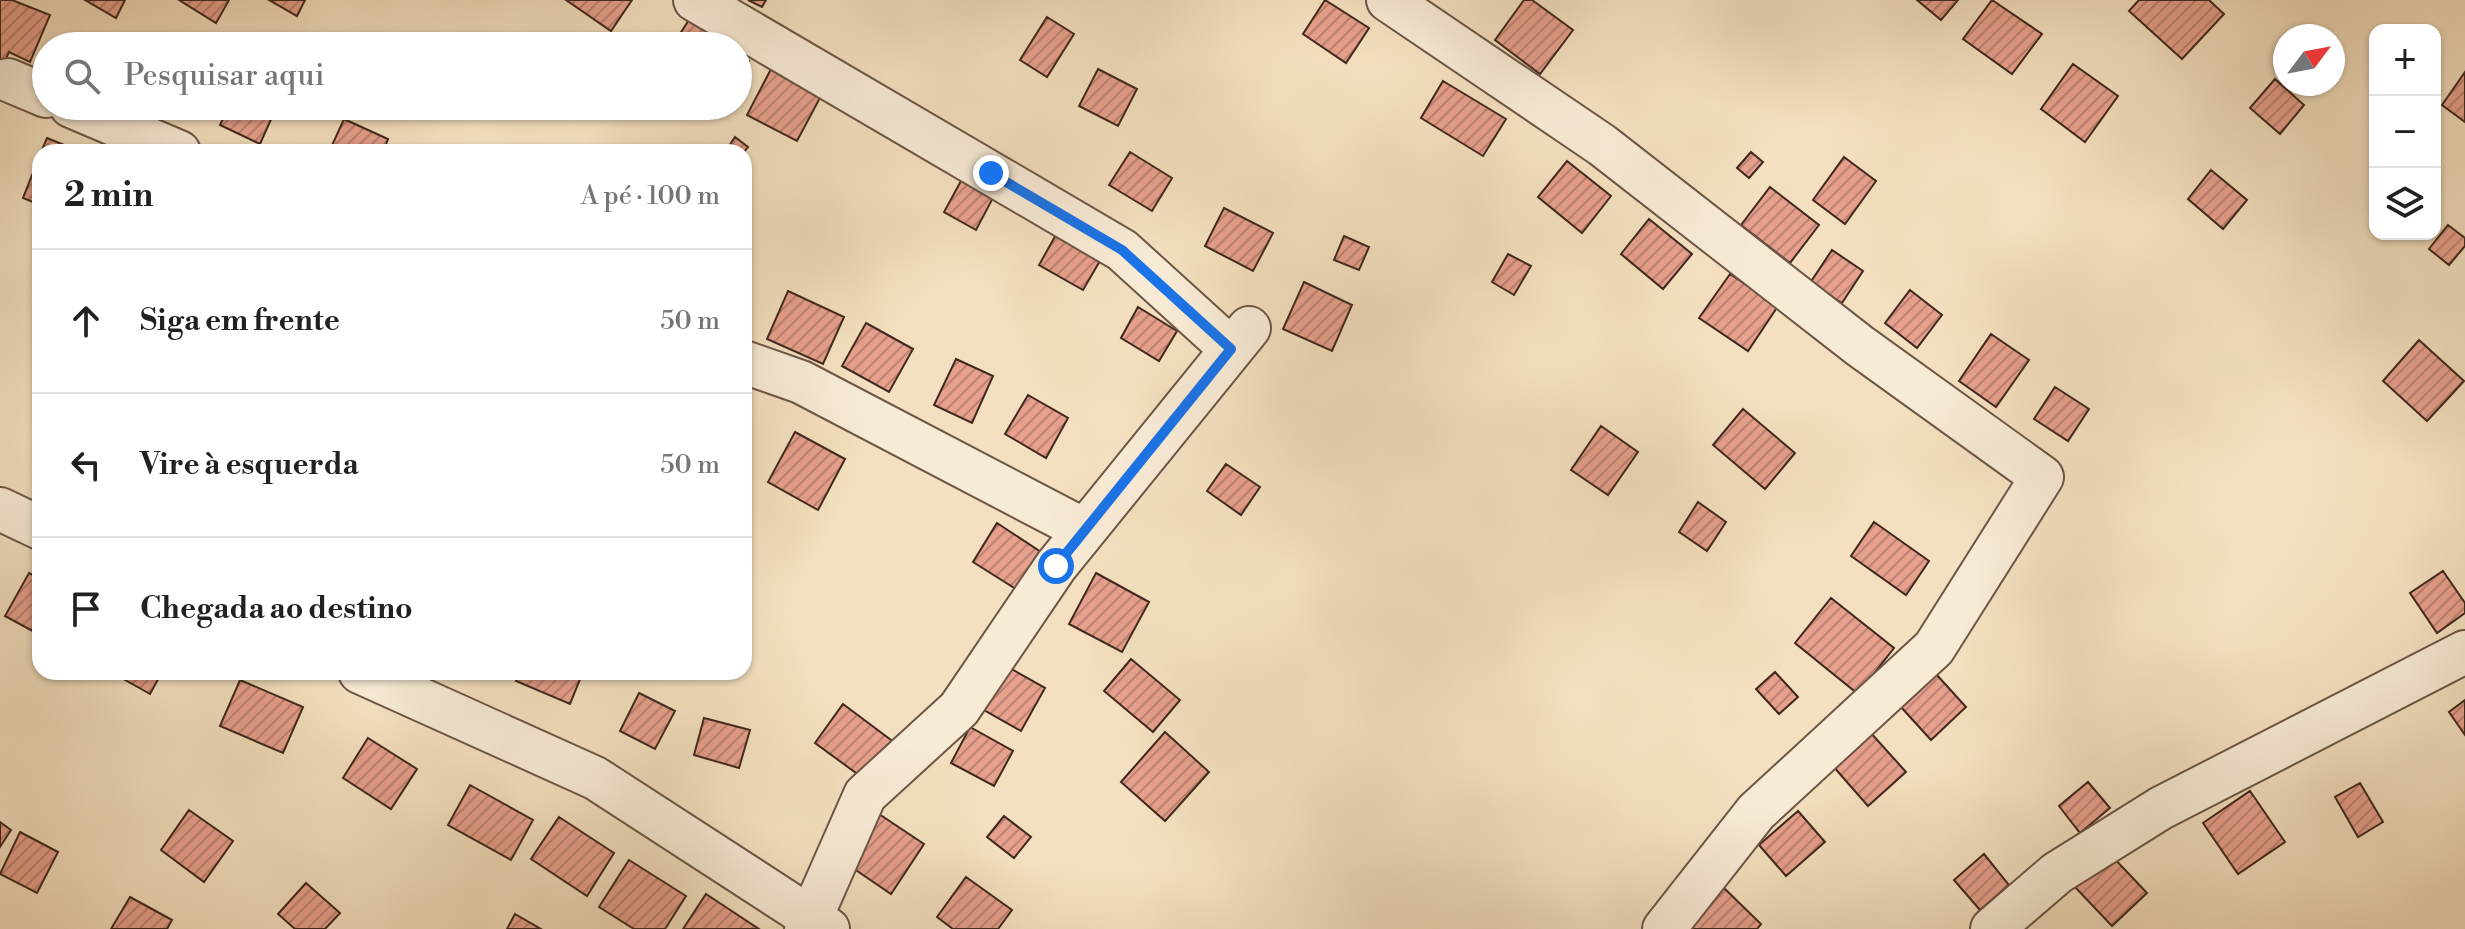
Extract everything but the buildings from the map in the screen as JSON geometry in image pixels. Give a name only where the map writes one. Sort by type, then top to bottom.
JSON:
[{"type":"street","points":[[695,0],[750,32]]},
{"type":"street","points":[[1388,0],[1602,145],[1860,346],[2042,477],[1934,648],[1756,812],[1664,929]]},
{"type":"street","points":[[378,680],[595,778],[815,925],[865,795],[959,709],[1056,566],[1240,338],[1122,250],[752,33]]},
{"type":"street","points":[[8,80],[32,90]]},
{"type":"street","points":[[104,120],[160,144]]},
{"type":"street","points":[[752,365],[801,382],[1084,530]]},
{"type":"street","points":[[0,509],[32,524]]},
{"type":"street","points":[[1992,929],[2057,873],[2161,808],[2465,652]]},
{"type":"route","points":[[991,173],[1122,250],[1231,349],[1056,566]]}]
